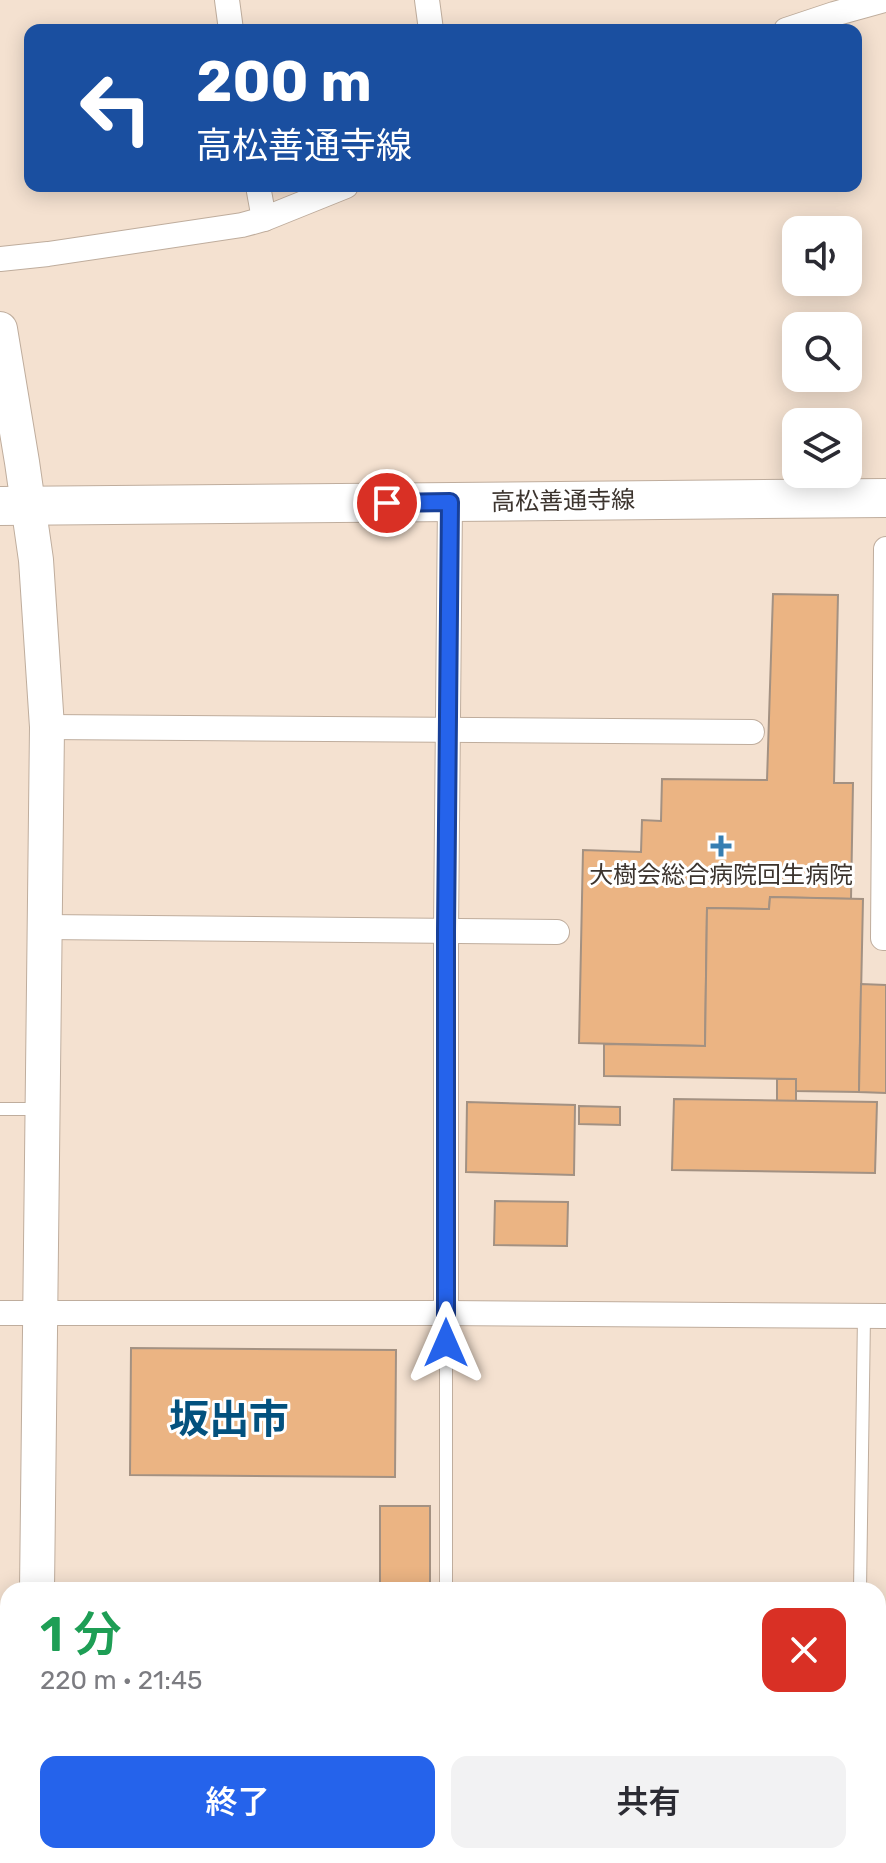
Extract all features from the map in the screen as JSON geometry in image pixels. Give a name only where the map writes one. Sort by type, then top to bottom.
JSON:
[{"type":"main road","name":"高松善通寺線","points":[[14,505],[886,498]]},
{"type":"street","points":[[227,0],[230,24]]},
{"type":"street","points":[[427,0],[430,24]]},
{"type":"street","points":[[798,24],[832,7],[884,0]]},
{"type":"street","points":[[259,192],[264,219]]},
{"type":"street","points":[[0,259],[242,225],[331,192]]},
{"type":"street","points":[[0,329],[14,505],[36,560],[47,727],[37,1582]]},
{"type":"street","points":[[446,1313],[450,502]]},
{"type":"street","points":[[886,549],[883,923],[883,938],[886,938]]},
{"type":"street","points":[[47,727],[752,732]]},
{"type":"street","points":[[45,927],[557,932]]},
{"type":"street","points":[[0,1313],[875,1316]]},
{"type":"lane","points":[[0,1109],[42,1109]]},
{"type":"lane","points":[[446,1313],[446,1582]]},
{"type":"lane","points":[[860,1582],[875,1316]]},
{"type":"building","points":[[773,594],[838,595],[834,783],[853,783],[851,899],[770,897],[769,909],[707,908],[705,1046],[579,1043],[583,850],[641,852],[642,820],[661,821],[662,779],[767,780]]},
{"type":"building","points":[[770,897],[863,899],[859,1092],[795,1091],[796,1079],[604,1076],[604,1044],[705,1046],[707,908],[769,909]]},
{"type":"building","points":[[861,984],[886,985],[886,1093],[859,1092]]},
{"type":"building","points":[[777,1079],[796,1079],[796,1101],[777,1101]]},
{"type":"building","points":[[674,1099],[877,1102],[875,1173],[672,1170]]},
{"type":"building","points":[[467,1102],[575,1105],[574,1175],[466,1172]]},
{"type":"building","points":[[579,1106],[620,1107],[620,1125],[579,1124]]},
{"type":"building","points":[[495,1201],[568,1202],[567,1246],[494,1245]]},
{"type":"building","points":[[131,1348],[396,1350],[395,1477],[130,1475]]},
{"type":"building","points":[[380,1506],[430,1506],[430,1582],[380,1582]]},
{"type":"place","name":"大樹会総合病院回生病院","points":[[721,846]]},
{"type":"district","name":"坂出市","points":[[229,1419]]},
{"type":"route","points":[[387,503],[450,502],[446,1343]]}]
